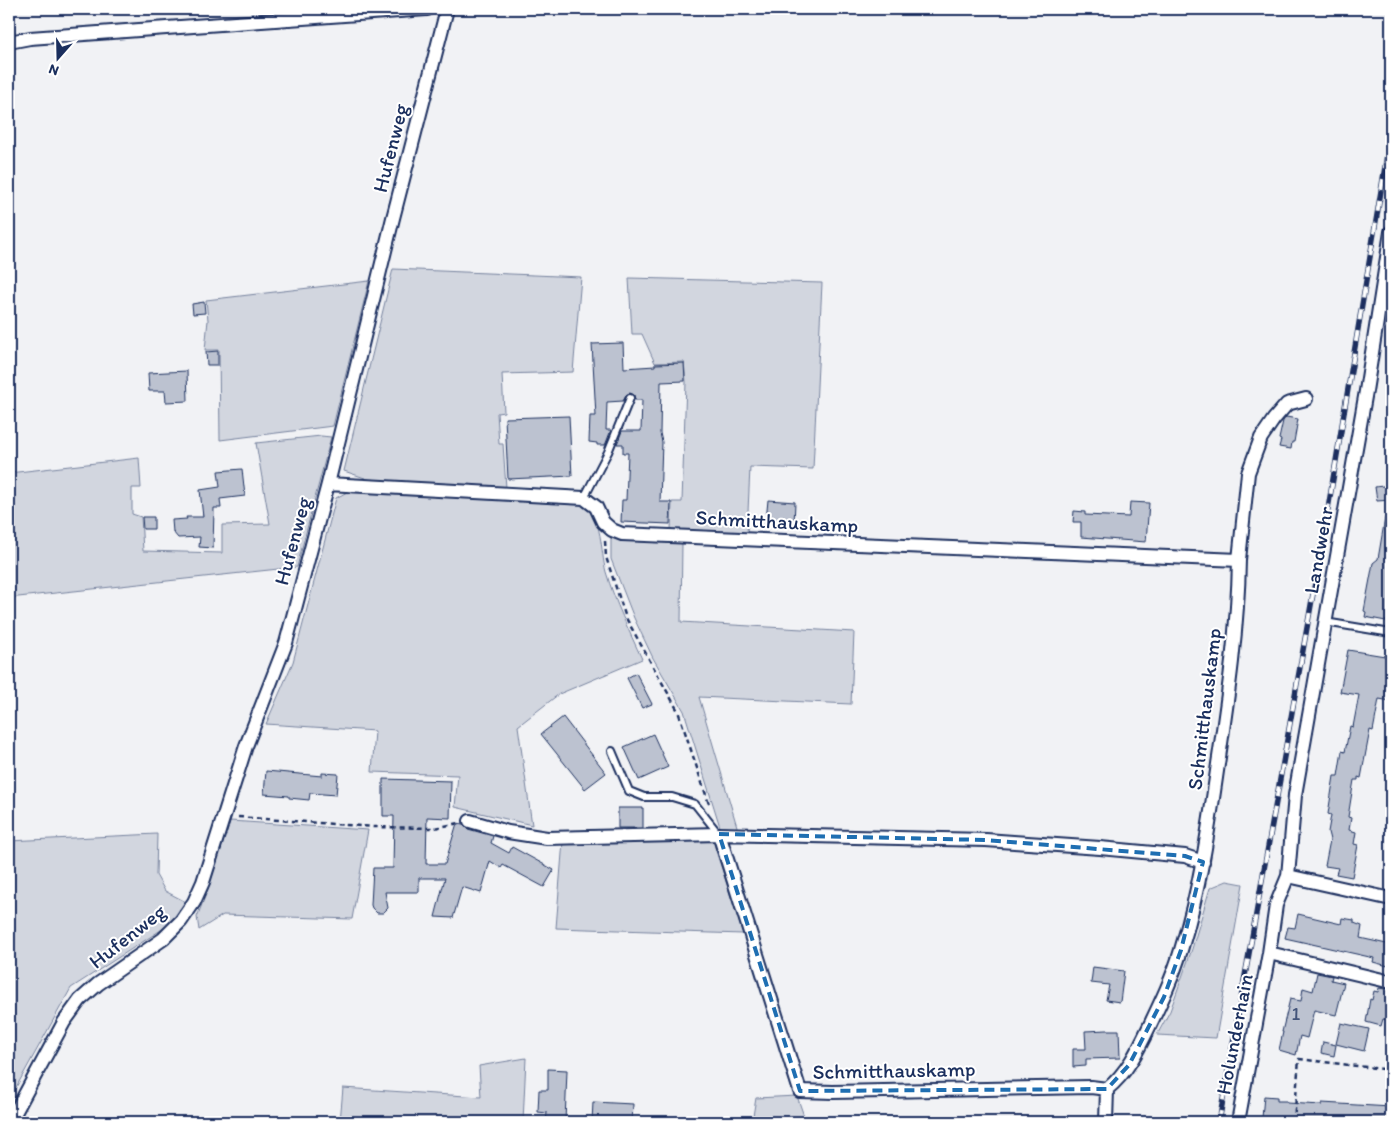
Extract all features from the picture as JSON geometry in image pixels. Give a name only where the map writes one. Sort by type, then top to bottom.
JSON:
[{"type":"street","points":[[9,42],[30,38],[427,9]]},
{"type":"street","name":"Hufenweg","points":[[10,1122],[64,1022],[80,1000],[98,984],[162,939],[181,921],[194,902],[202,882],[246,746],[286,644],[447,9]]},
{"type":"street","name":"Landwehr","points":[[1288,876],[1296,795],[1389,259],[1391,232]]},
{"type":"street","name":"Schmitthauskamp","points":[[719,834],[800,1091],[1091,1087],[1107,1089],[1117,1081],[1129,1065],[1164,997],[1181,950],[1203,862],[1223,732],[1238,599],[1239,560],[1248,473],[1261,438],[1274,419],[1287,404],[1306,399]]},
{"type":"street","points":[[328,484],[584,498]]},
{"type":"street","name":"Schmitthauskamp","points":[[584,498],[596,507],[603,522],[612,530],[622,534],[1036,553],[1239,560]]},
{"type":"street","points":[[470,821],[508,832],[547,838],[719,834],[986,840],[1185,856],[1203,862]]},
{"type":"street","points":[[1288,876],[1391,899]]},
{"type":"street","name":"Holunderhain","points":[[1238,1122],[1276,905],[1288,876]]},
{"type":"street","name":"Holunderhain","points":[[1269,953],[1391,982]]},
{"type":"street","points":[[1106,1122],[1107,1089]]},
{"type":"lane","points":[[584,498],[608,452],[630,398]]},
{"type":"lane","points":[[1325,622],[1391,633]]},
{"type":"lane","points":[[612,751],[629,791],[644,797],[672,797],[696,804],[719,834]]},
{"type":"path","points":[[603,522],[606,557],[626,618],[678,711],[710,806]]},
{"type":"path","points":[[223,816],[374,827],[434,828],[470,821]]},
{"type":"path","points":[[1294,1122],[1299,1059],[1391,1070]]},
{"type":"highlighted area","points":[[719,834],[986,840],[1185,856],[1203,862],[1181,950],[1164,997],[1129,1065],[1107,1089],[800,1091]]},
{"type":"shaded area","points":[[393,269],[581,277],[573,372],[502,374],[504,412],[497,413],[499,444],[503,444],[506,488],[380,483],[344,471]]},
{"type":"shaded area","points":[[629,278],[822,283],[813,469],[750,467],[747,534],[671,530],[672,502],[682,502],[686,382],[684,362],[655,363],[642,334],[632,334]]},
{"type":"shaded area","points":[[369,281],[333,426],[220,440],[219,350],[205,350],[208,320],[206,300]]},
{"type":"shaded area","points":[[321,436],[331,437],[297,567],[9,598],[9,473],[139,458],[141,488],[132,488],[132,514],[141,517],[143,551],[222,553],[222,525],[270,524],[256,443]]},
{"type":"shaded area","points":[[349,491],[584,504],[595,518],[600,535],[606,572],[622,616],[642,659],[559,694],[518,726],[532,825],[455,807],[458,775],[372,772],[375,731],[266,724],[293,662],[336,498]]},
{"type":"shaded area","points":[[611,538],[682,542],[681,622],[854,632],[851,704],[699,697],[738,830],[721,830],[684,711],[653,658],[634,618],[611,559]]},
{"type":"shaded area","points":[[230,821],[368,830],[352,919],[223,915],[199,930],[197,917]]},
{"type":"shaded area","points":[[157,834],[156,875],[165,891],[189,903],[178,919],[71,988],[9,1100],[9,841]]},
{"type":"shaded area","points":[[563,841],[713,841],[743,934],[556,928]]},
{"type":"shaded area","points":[[1227,881],[1243,884],[1216,1038],[1157,1035],[1170,1011],[1192,949],[1210,888]]},
{"type":"shaded area","points":[[526,1058],[523,1122],[340,1122],[343,1088],[481,1097],[479,1066]]},
{"type":"shaded area","points":[[797,1096],[806,1122],[752,1122],[756,1098]]},
{"type":"building","points":[[204,302],[205,313],[193,314],[192,304]]},
{"type":"building","points":[[623,343],[624,368],[684,363],[685,381],[661,382],[660,502],[671,502],[670,524],[621,522],[622,500],[626,500],[628,453],[623,453],[623,444],[617,444],[622,431],[641,431],[642,400],[635,400],[634,395],[630,393],[627,394],[623,401],[607,402],[606,430],[611,430],[606,443],[605,445],[597,445],[597,443],[589,442],[590,416],[596,416],[592,344]]},
{"type":"building","points":[[218,351],[218,365],[207,365],[206,352]]},
{"type":"building","points":[[187,371],[188,401],[166,402],[165,391],[149,391],[148,373]]},
{"type":"building","points":[[569,416],[572,476],[508,479],[505,418]]},
{"type":"building","points":[[1286,417],[1298,419],[1291,449],[1279,447],[1283,421]]},
{"type":"building","points":[[242,469],[245,496],[220,499],[221,508],[214,508],[213,548],[199,547],[200,537],[178,538],[173,532],[172,520],[187,519],[186,517],[203,517],[200,490],[220,487],[218,471]]},
{"type":"building","points":[[1391,485],[1391,500],[1377,501],[1375,487]]},
{"type":"building","points":[[768,500],[795,502],[794,524],[766,521]]},
{"type":"building","points":[[1130,502],[1149,503],[1146,542],[1081,537],[1081,522],[1073,522],[1074,511],[1085,512],[1085,515],[1129,517]]},
{"type":"building","points":[[142,517],[154,517],[154,529],[143,529]]},
{"type":"building","points":[[1385,518],[1391,518],[1391,622],[1365,617],[1366,612],[1364,611],[1373,563],[1378,559]]},
{"type":"building","points":[[1348,650],[1391,657],[1391,701],[1379,699],[1373,731],[1370,730],[1361,778],[1358,777],[1358,780],[1354,780],[1348,817],[1351,818],[1349,830],[1356,832],[1354,844],[1358,845],[1352,877],[1336,874],[1338,868],[1325,866],[1330,840],[1328,832],[1331,815],[1328,814],[1334,776],[1338,776],[1342,751],[1345,752],[1350,726],[1353,727],[1359,695],[1340,692]]},
{"type":"building","points":[[636,673],[652,704],[642,708],[627,678]]},
{"type":"building","points":[[563,717],[606,773],[585,789],[541,734]]},
{"type":"building","points":[[653,734],[668,767],[639,780],[624,747]]},
{"type":"building","points":[[266,771],[322,776],[322,773],[338,774],[336,795],[310,793],[309,800],[264,794]]},
{"type":"building","points":[[383,779],[451,781],[450,818],[427,817],[426,864],[445,864],[457,823],[463,824],[468,829],[493,836],[491,843],[509,853],[512,847],[554,870],[544,887],[503,865],[501,868],[490,861],[481,893],[462,887],[453,918],[435,917],[445,878],[419,878],[419,892],[385,892],[388,908],[383,913],[377,913],[371,905],[373,868],[393,868],[394,816],[383,816]]},
{"type":"building","points":[[618,808],[643,808],[643,828],[618,828]]},
{"type":"building","points":[[1298,914],[1341,924],[1342,918],[1354,920],[1354,923],[1362,926],[1360,938],[1391,945],[1391,964],[1388,966],[1373,962],[1374,958],[1285,938],[1288,927],[1295,928]]},
{"type":"building","points":[[1093,967],[1124,971],[1120,1002],[1106,1000],[1109,985],[1091,983]]},
{"type":"building","points":[[1317,973],[1332,976],[1331,980],[1344,983],[1336,1015],[1314,1010],[1307,1038],[1300,1036],[1296,1055],[1279,1050],[1290,999],[1301,1001],[1303,988],[1313,991]]},
{"type":"building","points":[[1379,988],[1391,990],[1391,1021],[1383,1019],[1381,1026],[1366,1022],[1370,999],[1372,1000],[1374,991],[1378,992]]},
{"type":"building","points":[[1341,1023],[1369,1029],[1364,1051],[1336,1044]]},
{"type":"building","points":[[1119,1030],[1120,1058],[1086,1059],[1086,1066],[1073,1067],[1073,1049],[1086,1049],[1085,1031]]},
{"type":"building","points":[[1323,1042],[1336,1045],[1334,1056],[1321,1053]]},
{"type":"building","points":[[548,1069],[567,1070],[565,1122],[546,1122],[547,1113],[538,1112],[539,1090],[548,1090]]},
{"type":"building","points":[[1264,1096],[1277,1097],[1277,1101],[1287,1101],[1287,1103],[1391,1107],[1391,1122],[1304,1122],[1262,1118]]},
{"type":"building","points":[[593,1102],[633,1104],[632,1122],[592,1122]]},
{"type":"railway","points":[[1219,1122],[1326,521],[1391,131]]}]
